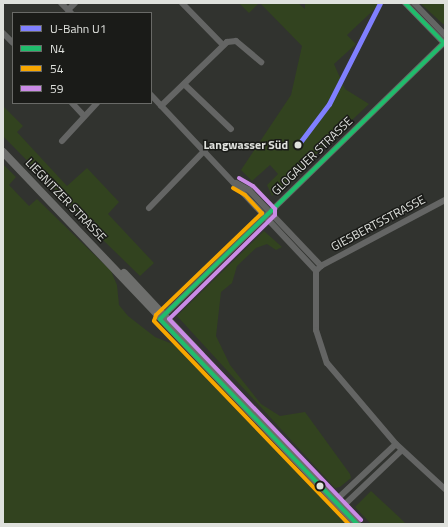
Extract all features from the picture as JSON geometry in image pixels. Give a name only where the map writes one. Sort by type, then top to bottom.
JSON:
[{"type":"main road","name":"LIEGNITZER STRASSE","points":[[3,152],[163,317],[357,524]]},
{"type":"street","points":[[61,3],[69,12],[75,3]]},
{"type":"street","points":[[182,3],[222,45]]},
{"type":"street","points":[[404,3],[444,43]]},
{"type":"street","points":[[414,3],[445,35]]},
{"type":"street","points":[[3,33],[12,42]]},
{"type":"street","points":[[161,106],[222,45],[236,41],[261,62]]},
{"type":"street","name":"GLOGAUER STRASSE","points":[[163,317],[444,43]]},
{"type":"street","points":[[184,84],[231,129]]},
{"type":"street","points":[[152,96],[236,183],[265,219],[316,271],[316,330],[323,356],[396,444],[445,489]]},
{"type":"street","points":[[73,104],[84,116]]},
{"type":"street","points":[[62,141],[96,104]]},
{"type":"street","points":[[149,208],[204,150]]},
{"type":"street","points":[[236,183],[249,190],[270,214],[321,266]]},
{"type":"street","name":"GIESBERTSSTRASSE","points":[[316,271],[321,266],[445,200]]},
{"type":"street","points":[[335,501],[396,444]]},
{"type":"street","points":[[341,508],[402,450]]},
{"type":"green space","points":[[239,3],[259,3],[249,13]]},
{"type":"green space","points":[[260,3],[298,3],[305,9],[305,3],[381,3],[347,35],[356,44],[334,64],[345,89],[369,104],[272,196],[267,185],[278,174],[270,165],[252,181],[241,170],[291,95],[302,46]]},
{"type":"green space","points":[[420,3],[445,3],[445,24],[443,24]]},
{"type":"green space","points":[[3,106],[23,126],[17,132],[67,186],[87,168],[119,202],[108,214],[154,263],[140,276],[103,240],[94,220],[87,222],[3,136]]},
{"type":"green space","points":[[3,164],[16,177],[9,185],[29,206],[37,199],[111,271],[117,285],[119,305],[128,316],[155,337],[180,347],[205,369],[345,524],[3,524]]},
{"type":"green space","points":[[264,231],[282,247],[276,250],[267,244],[256,248],[237,266],[232,283],[221,292],[216,336],[230,365],[261,404],[280,416],[305,412],[350,474],[351,478],[340,487],[335,488],[177,316]]},
{"type":"green space","points":[[371,491],[406,524],[371,524],[355,507]]},
{"type":"metro line","name":"U1","points":[[298,145],[329,104],[380,3]]},
{"type":"transit line","name":"N4","points":[[405,3],[444,43]]},
{"type":"transit line","name":"N4","points":[[357,524],[160,319],[445,42]]},
{"type":"transit line","name":"59","points":[[239,178],[253,186],[275,209],[275,215],[169,319],[361,520]]},
{"type":"transit line","name":"54","points":[[233,188],[245,195],[262,213],[156,315],[154,321],[349,524]]},
{"type":"place","name":"Langwasser Süd","points":[[298,145]]}]
